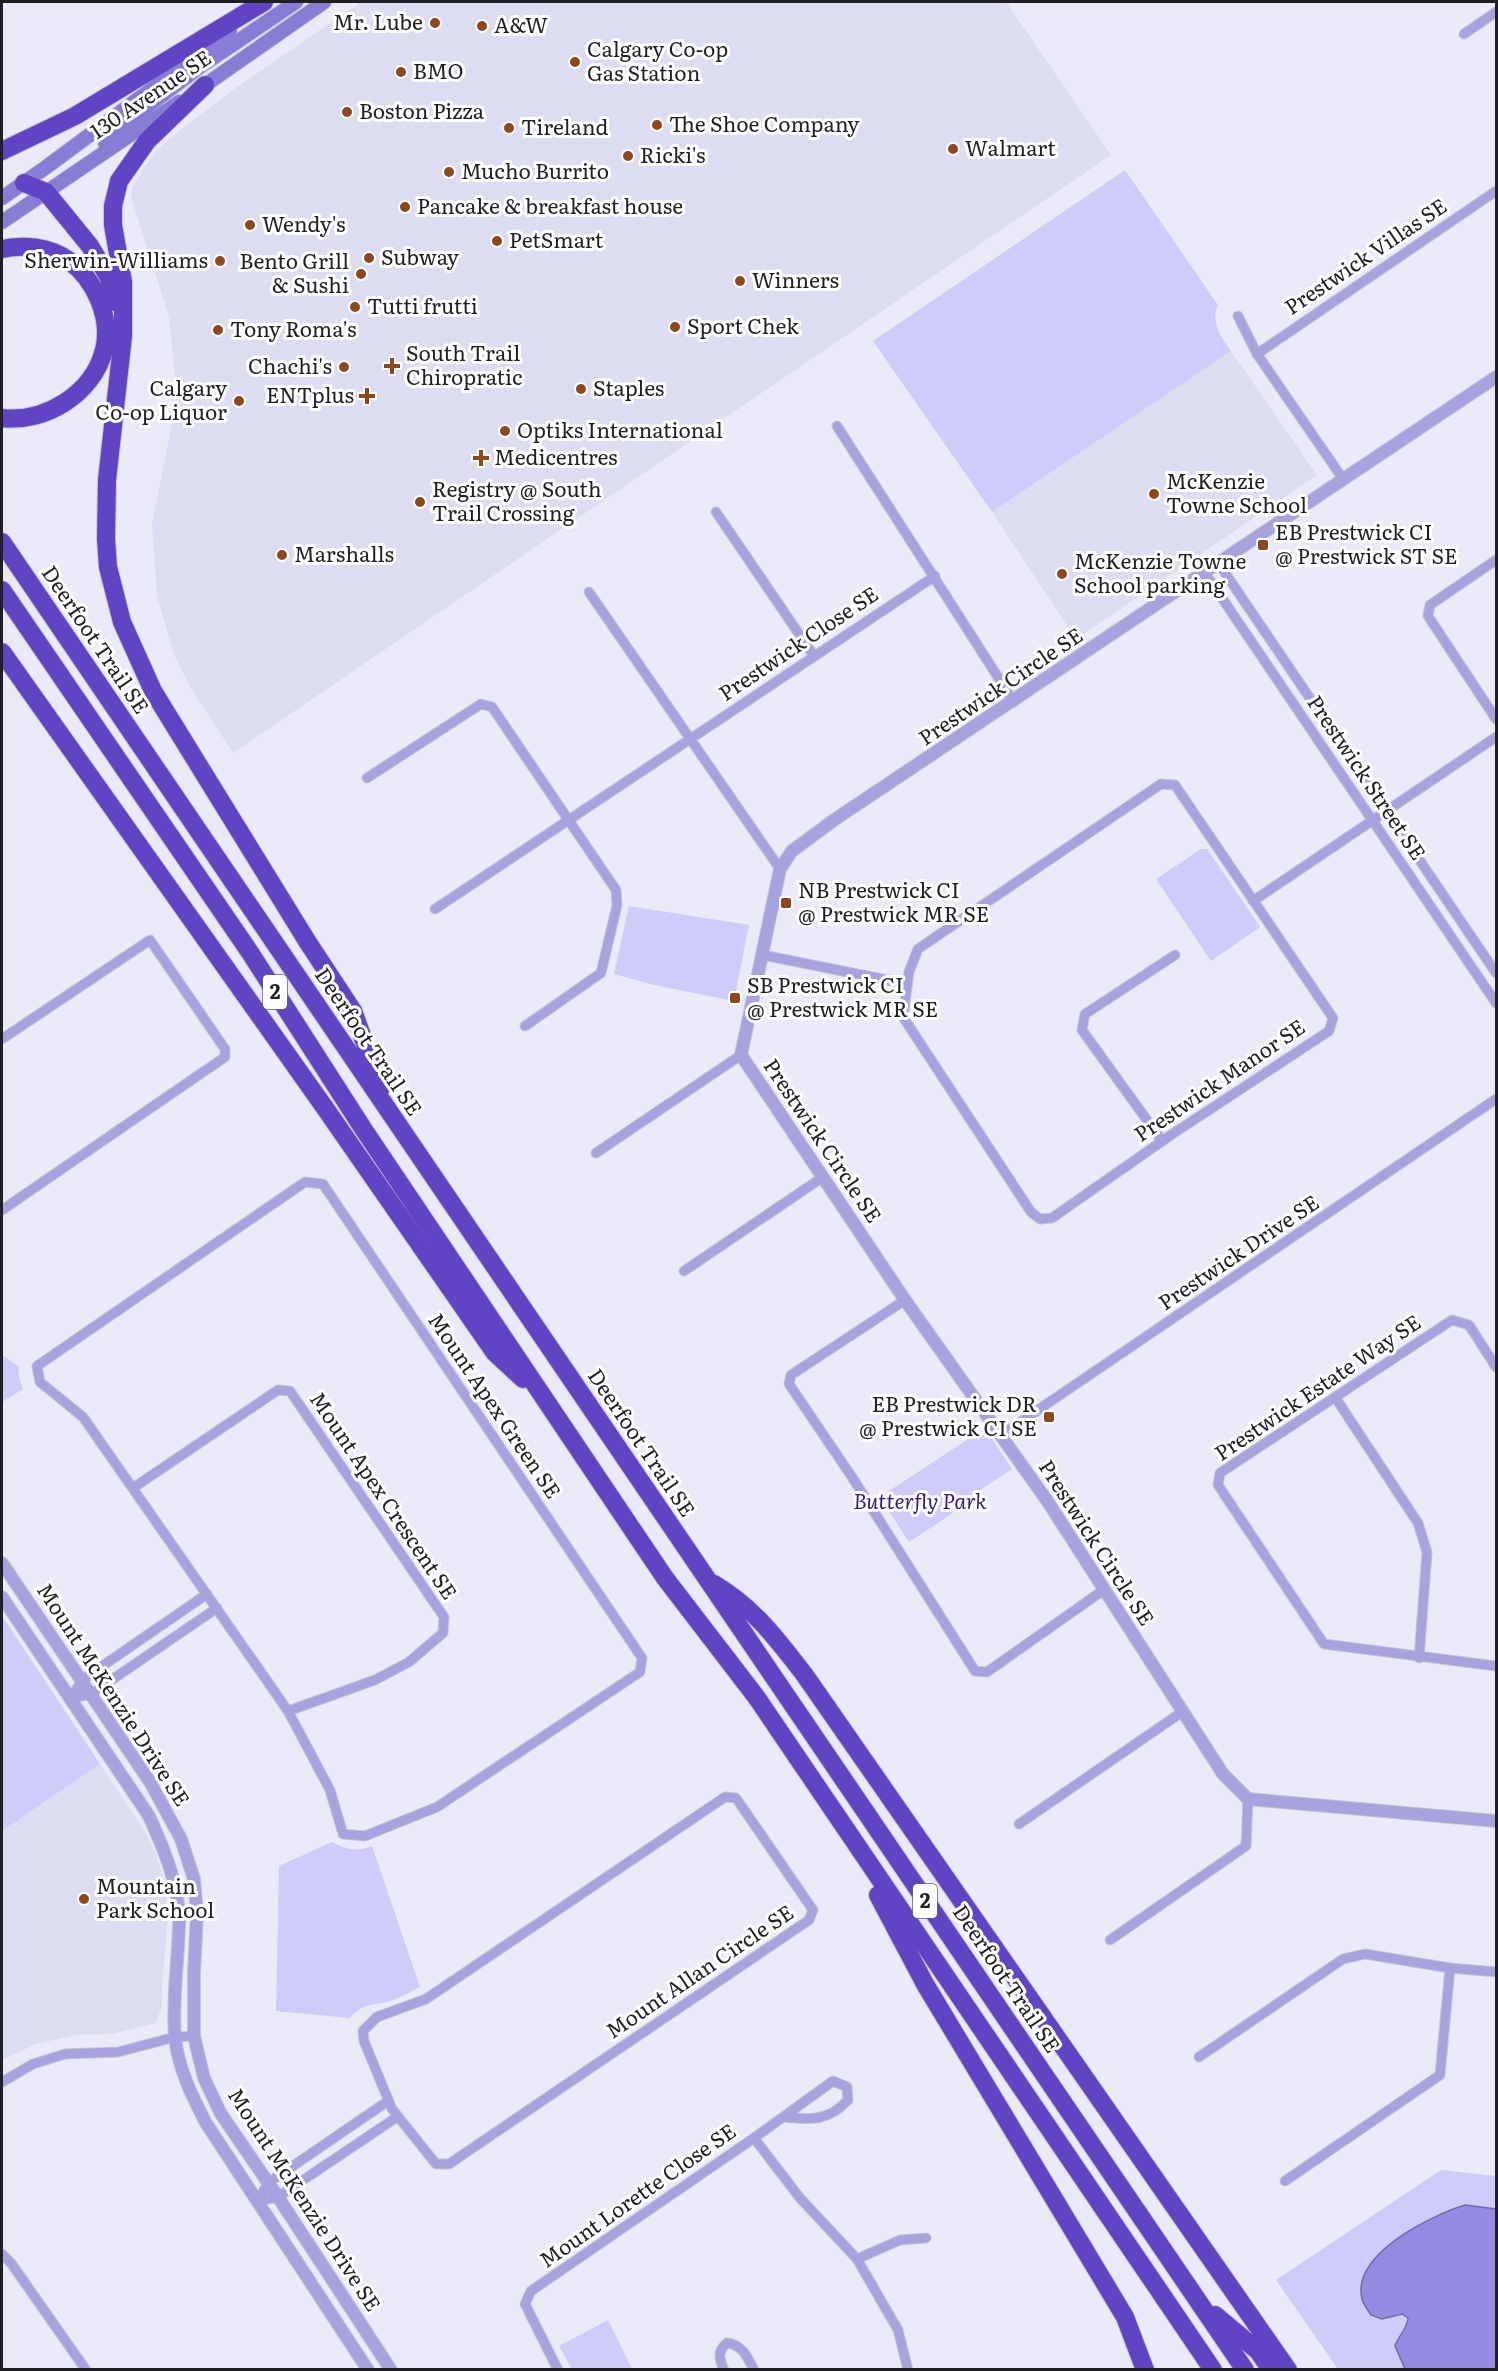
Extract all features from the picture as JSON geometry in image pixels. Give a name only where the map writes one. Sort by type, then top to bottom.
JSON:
[{"type":"highway","points":[[2,151],[75,116],[264,2]]},
{"type":"highway","points":[[205,85],[147,141],[119,181],[113,206],[113,225],[123,282],[123,336],[107,480],[108,567],[122,622],[153,691],[307,941],[353,1011],[391,1115]]},
{"type":"highway","points":[[24,183],[46,192],[100,260],[110,278],[123,336]]},
{"type":"highway","points":[[2,249],[27,246],[42,249],[68,260],[91,284],[104,315],[105,333],[104,349],[98,366],[78,392],[63,404],[43,414],[29,418],[2,418]]},
{"type":"highway","name":"Deerfoot Trail SE","points":[[2,542],[1245,2370]]},
{"type":"highway","name":"2","points":[[2,590],[25,627],[251,954],[364,1130],[665,1578],[757,1698],[1213,2370]]},
{"type":"highway","points":[[2,610],[25,627]]},
{"type":"highway","points":[[2,652],[325,1108],[495,1353],[543,1397]]},
{"type":"highway","points":[[708,1581],[737,1598],[760,1619],[804,1674],[1288,2370]]},
{"type":"highway","points":[[840,1821],[925,1984],[1125,2317],[1145,2370]]},
{"type":"highway","points":[[1198,2300],[1258,2351],[1271,2370]]},
{"type":"main road","name":"130 Avenue SE","points":[[2,198],[270,2]]},
{"type":"main road","points":[[85,165],[111,137],[139,113],[201,66],[296,2]]},
{"type":"main road","name":"130 Avenue SE","points":[[2,222],[324,2]]},
{"type":"street","points":[[1464,34],[1497,12]]},
{"type":"street","name":"Prestwick Villas SE","points":[[1257,354],[1497,190]]},
{"type":"street","points":[[1238,316],[1257,354],[1343,479]]},
{"type":"street","name":"Prestwick Circle SE","points":[[1248,1799],[1223,1774],[1105,1589],[905,1300],[741,1055],[780,868],[792,852],[834,820],[1014,702],[1497,377]]},
{"type":"street","points":[[837,426],[1014,702]]},
{"type":"street","points":[[716,512],[814,656]]},
{"type":"street","points":[[1497,560],[1431,605],[1428,616],[1497,718]]},
{"type":"street","name":"Prestwick Street SE","points":[[1219,564],[1497,973]]},
{"type":"street","name":"Prestwick Street SE","points":[[1205,573],[1497,1003]]},
{"type":"street","name":"Prestwick Close SE","points":[[435,909],[934,576]]},
{"type":"street","points":[[590,592],[780,868]]},
{"type":"street","points":[[367,778],[481,704],[492,707],[616,890],[617,904],[601,974],[525,1026]]},
{"type":"street","points":[[1253,901],[1497,737]]},
{"type":"street","name":"Prestwick Manor SE","points":[[1161,784],[1176,785],[1333,1018],[1329,1031],[1052,1218],[1040,1219],[1031,1212],[903,1017],[907,984],[918,949],[1161,784]]},
{"type":"street","points":[[2,1039],[150,940],[225,1049],[225,1057],[2,1210]]},
{"type":"street","points":[[763,955],[907,984]]},
{"type":"street","points":[[1162,1142],[1082,1029],[1085,1014],[1175,955]]},
{"type":"street","points":[[596,1153],[741,1055]]},
{"type":"street","name":"Prestwick Drive SE","points":[[1001,1436],[1497,1099]]},
{"type":"street","points":[[684,1271],[823,1177]]},
{"type":"street","name":"Mount Apex Green SE","points":[[305,1182],[323,1184],[642,1658],[640,1672],[437,1808],[365,1836],[343,1834],[330,1790],[288,1711],[207,1594],[83,1417],[40,1382],[37,1366],[305,1182]]},
{"type":"street","points":[[905,1300],[790,1375],[789,1384],[852,1477],[975,1671],[987,1672],[1105,1589]]},
{"type":"street","name":"Prestwick Estate Way SE","points":[[1497,1367],[1469,1325],[1452,1320],[1220,1473],[1218,1485],[1324,1644],[1419,1658],[1497,1666]]},
{"type":"street","name":"Mount Apex Crescent SE","points":[[133,1488],[278,1390],[290,1391],[444,1617],[443,1633],[409,1662],[375,1680],[288,1711]]},
{"type":"street","points":[[1335,1397],[1418,1523],[1426,1552],[1419,1658]]},
{"type":"street","name":"Mount McKenzie Drive SE","points":[[2,1563],[82,1680],[165,1808],[181,1839],[194,1879],[198,1914],[194,1972],[194,2036],[204,2078],[220,2114],[278,2197],[391,2370]]},
{"type":"street","points":[[71,1698],[82,1680],[207,1594]]},
{"type":"street","name":"Mount McKenzie Drive SE","points":[[2,1597],[149,1816],[163,1846],[170,1867],[180,1924],[175,1969],[175,2037],[186,2083],[206,2123],[368,2370]]},
{"type":"street","points":[[71,1698],[91,1694],[217,1608]]},
{"type":"street","points":[[1019,1824],[1182,1712]]},
{"type":"street","name":"Mount Allan Circle SE","points":[[725,1797],[736,1798],[813,1910],[809,1920],[449,2164],[436,2164],[397,2117],[388,2101],[364,2041],[363,2031],[370,2023],[377,2017],[426,1999],[725,1797]]},
{"type":"street","points":[[1110,1940],[1246,1846],[1248,1799],[1497,1821]]},
{"type":"street","points":[[1199,2057],[1343,1959],[1365,1954],[1450,1968],[1497,1972]]},
{"type":"street","points":[[1285,2181],[1440,2075],[1450,1968]]},
{"type":"street","points":[[2,2082],[33,2064],[65,2054],[118,2052],[175,2037],[194,2036]]},
{"type":"street","points":[[754,2138],[784,2116],[833,2081],[847,2086],[848,2100],[837,2112],[808,2120],[784,2116]]},
{"type":"street","points":[[258,2201],[268,2183],[388,2101]]},
{"type":"street","points":[[258,2201],[278,2197],[397,2117]]},
{"type":"street","name":"Mount Lorette Close SE","points":[[558,2370],[525,2304],[531,2291],[754,2138],[800,2198],[857,2259],[898,2330],[908,2370]]},
{"type":"street","points":[[857,2259],[900,2240],[926,2238]]},
{"type":"street","points":[[2,2254],[11,2263],[86,2370]]},
{"type":"street","points":[[724,2370],[719,2358],[721,2348],[727,2343],[737,2344],[745,2352],[754,2370]]},
{"type":"shaded area","points":[[361,2],[1006,2],[1111,155],[233,753],[192,690],[174,655],[157,596],[152,524],[175,409],[176,384],[169,317],[131,197],[133,185],[158,149],[179,131],[237,87]]},
{"type":"shaded area","name":"McKenzie Towne School","points":[[1231,351],[1317,475],[1076,639],[992,512]]},
{"type":"shaded area","name":"Mountain Park School","points":[[100,1764],[146,1833],[165,1883],[168,1915],[162,2006],[156,2023],[111,2034],[76,2035],[36,2044],[2,2060],[2,1831]]},
{"type":"shaded area","points":[[1465,2205],[1496,2209],[1496,2369],[1405,2369],[1395,2346],[1408,2318],[1402,2314],[1382,2319],[1371,2315],[1362,2299],[1362,2282],[1369,2267],[1381,2252],[1397,2239],[1433,2218]]},
{"type":"green space","points":[[1125,170],[1218,305],[1216,324],[1220,335],[1231,351],[992,512],[873,341]]},
{"type":"green space","points":[[1201,849],[1207,849],[1260,927],[1211,961],[1156,879]]},
{"type":"green space","points":[[629,906],[749,925],[734,1001],[654,985],[614,974]]},
{"type":"green space","points":[[2,1355],[19,1367],[18,1375],[23,1389],[2,1402]]},
{"type":"green space","name":"Butterfly Park","points":[[985,1428],[1012,1469],[951,1509],[953,1513],[909,1542],[880,1497]]},
{"type":"green space","points":[[2,1616],[100,1764],[2,1831]]},
{"type":"green space","points":[[332,1842],[352,1849],[372,1846],[420,1987],[393,2000],[360,2009],[350,2018],[276,2011],[279,1866]]},
{"type":"green space","points":[[1441,2170],[1496,2176],[1496,2369],[1338,2369],[1276,2280]]},
{"type":"green space","points":[[608,2320],[632,2369],[572,2369],[559,2346]]},
{"type":"place","name":"Mr. Lube","points":[[435,23]]},
{"type":"place","name":"A&W","points":[[482,26]]},
{"type":"place","name":"Calgary Co-op Gas Station","points":[[575,62]]},
{"type":"place","name":"BMO","points":[[401,72]]},
{"type":"place","name":"Boston Pizza","points":[[347,112]]},
{"type":"place","name":"The Shoe Company","points":[[657,125]]},
{"type":"place","name":"Tireland","points":[[509,128]]},
{"type":"place","name":"Walmart","points":[[953,149]]},
{"type":"place","name":"Ricki's","points":[[628,156]]},
{"type":"place","name":"Mucho Burrito","points":[[449,172]]},
{"type":"place","name":"Pancake & breakfast house","points":[[405,207]]},
{"type":"place","name":"Wendy's","points":[[250,225]]},
{"type":"place","name":"PetSmart","points":[[497,241]]},
{"type":"place","name":"Subway","points":[[369,258]]},
{"type":"place","name":"Sherwin-Williams","points":[[220,261]]},
{"type":"place","name":"Bento Grill & Sushi","points":[[361,274]]},
{"type":"place","name":"Winners","points":[[740,281]]},
{"type":"place","name":"Tutti frutti","points":[[355,307]]},
{"type":"place","name":"Sport Chek","points":[[675,327]]},
{"type":"place","name":"Tony Roma's","points":[[218,330]]},
{"type":"place","name":"South Trail Chiropratic","points":[[392,366]]},
{"type":"place","name":"Chachi's","points":[[344,367]]},
{"type":"place","name":"Staples","points":[[581,389]]},
{"type":"place","name":"ENTplus","points":[[367,396]]},
{"type":"place","name":"Calgary Co-op Liquor","points":[[239,401]]},
{"type":"place","name":"Optiks International","points":[[505,431]]},
{"type":"place","name":"Medicentres","points":[[481,458]]},
{"type":"place","name":"McKenzie Towne School","points":[[1154,494]]},
{"type":"place","name":"Registry @ South Trail Crossing","points":[[420,502]]},
{"type":"place","name":"EB Prestwick CI @ Prestwick ST SE","points":[[1263,545]]},
{"type":"place","name":"Marshalls","points":[[282,555]]},
{"type":"place","name":"McKenzie Towne School parking","points":[[1062,574]]},
{"type":"place","name":"NB Prestwick CI @ Prestwick MR SE","points":[[786,903]]},
{"type":"place","name":"SB Prestwick CI @ Prestwick MR SE","points":[[735,998]]},
{"type":"place","name":"EB Prestwick DR @ Prestwick CI SE","points":[[1049,1417]]},
{"type":"place","name":"Mountain Park School","points":[[84,1899]]}]
